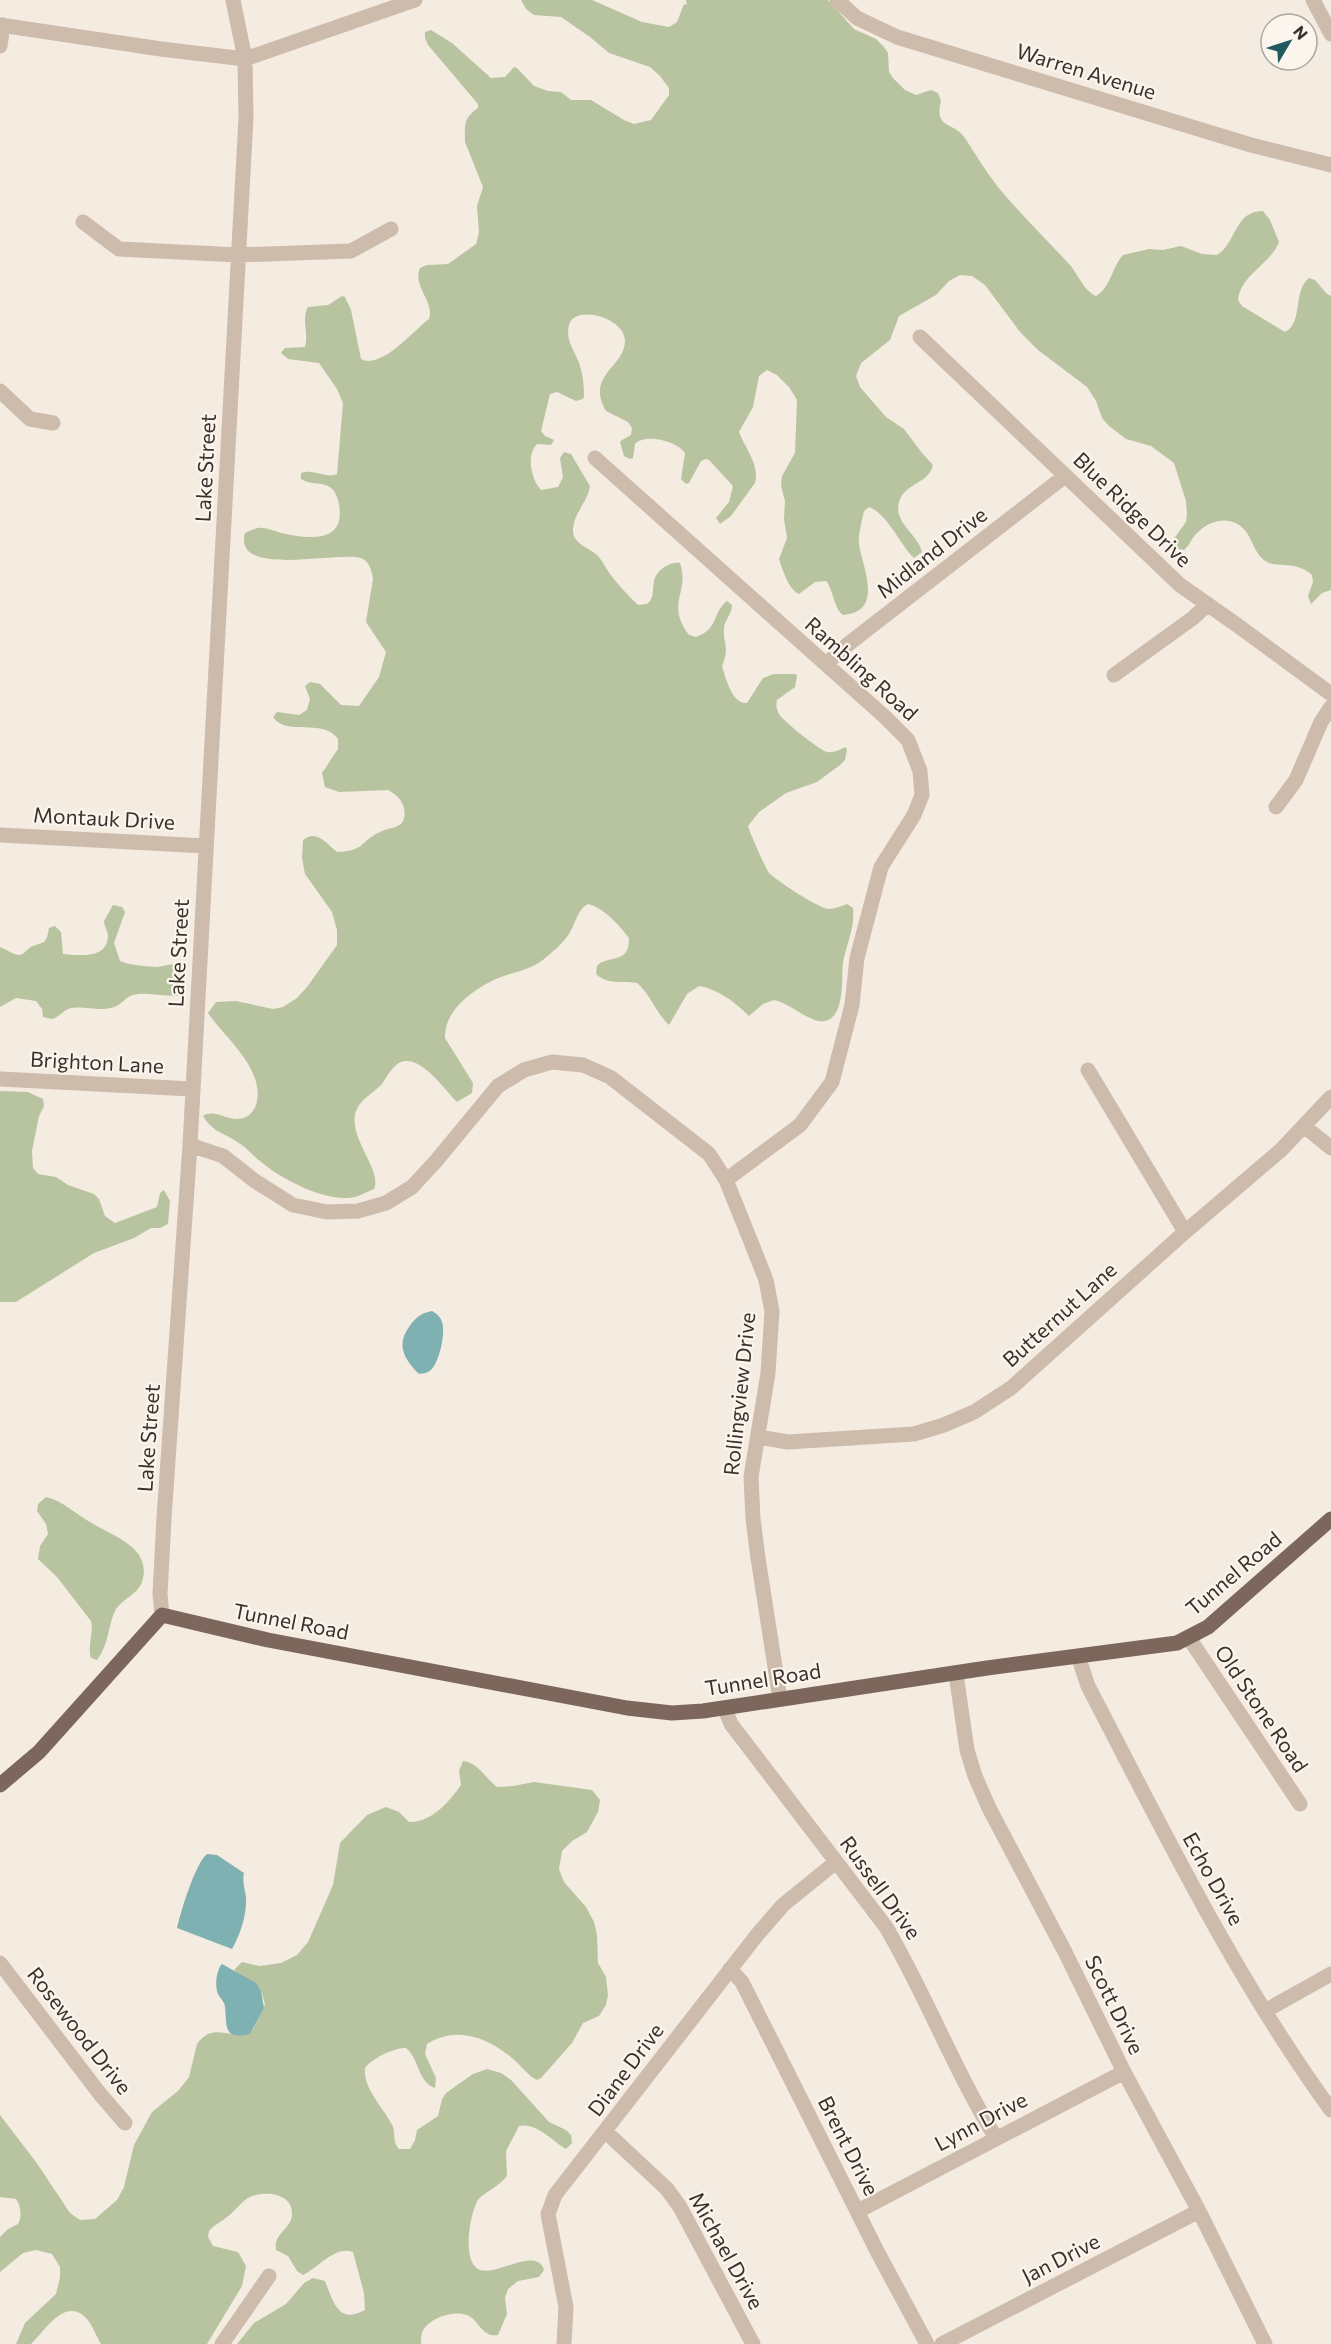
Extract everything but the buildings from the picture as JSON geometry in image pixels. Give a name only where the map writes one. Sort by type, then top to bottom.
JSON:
[{"type":"main road","name":"Tunnel Road","points":[[162,1615],[247,1636],[627,1708],[672,1713],[725,1709],[780,1699],[1177,1643],[1208,1627],[1331,1519]]},
{"type":"main road","points":[[0,1785],[46,1746],[162,1615]]},
{"type":"street","name":"Lake Street","points":[[162,1615],[160,1594],[164,1518],[190,1144],[246,118],[245,59],[233,0]]},
{"type":"street","points":[[0,46],[2,25],[245,59],[416,0]]},
{"type":"street","name":"Warren Avenue","points":[[837,0],[857,18],[897,37],[1251,145],[1331,165]]},
{"type":"street","points":[[1313,0],[1331,34]]},
{"type":"street","points":[[83,222],[119,249],[238,255],[351,251],[391,229]]},
{"type":"street","name":"Blue Ridge Drive","points":[[920,337],[1180,585],[1331,694]]},
{"type":"street","points":[[0,391],[30,419],[53,423]]},
{"type":"street","name":"Rambling Road","points":[[595,459],[908,740],[920,771],[922,795],[914,814],[881,867],[857,958],[852,1005],[832,1082],[800,1125],[726,1180]]},
{"type":"street","name":"Midland Drive","points":[[826,664],[846,645],[1065,476]]},
{"type":"street","points":[[1114,675],[1193,618],[1208,604]]},
{"type":"street","points":[[1276,807],[1296,780],[1321,722],[1331,706]]},
{"type":"street","name":"Montauk Drive","points":[[0,835],[206,846]]},
{"type":"street","name":"Rollingview Drive","points":[[190,1144],[223,1156],[255,1181],[293,1205],[327,1212],[358,1211],[386,1203],[412,1187],[498,1086],[524,1070],[552,1062],[583,1065],[610,1077],[710,1154],[726,1180],[766,1280],[772,1311],[768,1373],[751,1477],[753,1519],[780,1699]]},
{"type":"street","points":[[1088,1070],[1185,1232]]},
{"type":"street","name":"Brighton Lane","points":[[0,1079],[192,1089]]},
{"type":"street","name":"Butternut Lane","points":[[759,1437],[788,1442],[914,1434],[944,1425],[974,1412],[1011,1388],[1185,1232],[1281,1150],[1331,1097]]},
{"type":"street","points":[[1305,1127],[1331,1148]]},
{"type":"street","name":"Old Stone Road","points":[[1189,1638],[1300,1804]]},
{"type":"street","name":"Echo Drive","points":[[1078,1656],[1088,1686],[1223,1941],[1295,2061],[1331,2110]]},
{"type":"street","name":"Scott Drive","points":[[956,1674],[967,1750],[989,1808],[1065,1952],[1124,2072],[1199,2211],[1265,2344]]},
{"type":"street","name":"Russell Drive","points":[[725,1709],[731,1724],[886,1927],[976,2105],[996,2138]]},
{"type":"street","name":"Diane Drive","points":[[564,2344],[566,2307],[548,2214],[555,2195],[730,1969],[783,1905],[836,1862]]},
{"type":"street","name":"Rosewood Drive","points":[[0,1963],[100,2094],[125,2123]]},
{"type":"street","name":"Brent Drive","points":[[730,1969],[742,1982],[927,2344]]},
{"type":"street","points":[[1265,2011],[1331,1974]]},
{"type":"street","name":"Lynn Drive","points":[[858,2211],[1124,2072]]},
{"type":"street","name":"Michael Drive","points":[[606,2132],[667,2189],[680,2207],[753,2344]]},
{"type":"street","name":"Jan Drive","points":[[942,2344],[1199,2211]]},
{"type":"street","points":[[222,2344],[269,2276]]},
{"type":"green space","points":[[521,0],[592,0],[642,22],[669,27],[677,22],[684,4],[687,5],[686,0],[828,0],[854,29],[876,39],[884,47],[888,53],[889,72],[905,90],[916,95],[931,90],[938,93],[941,101],[942,121],[965,138],[998,187],[1070,265],[1088,290],[1096,296],[1105,287],[1123,255],[1149,249],[1163,250],[1181,246],[1202,254],[1217,255],[1247,216],[1263,211],[1270,220],[1279,242],[1275,250],[1244,283],[1238,300],[1242,306],[1285,332],[1294,321],[1301,291],[1309,278],[1315,280],[1331,296],[1331,590],[1322,593],[1311,604],[1308,596],[1313,582],[1312,575],[1299,567],[1269,563],[1264,560],[1242,527],[1230,521],[1216,521],[1204,527],[1184,550],[1178,549],[1173,540],[1186,522],[1187,514],[1186,501],[1174,463],[1151,446],[1126,439],[1109,426],[1102,418],[1096,401],[1087,387],[1038,350],[1020,332],[985,285],[972,276],[960,275],[949,281],[936,295],[899,316],[890,340],[861,363],[856,376],[860,387],[886,417],[904,429],[933,465],[927,476],[906,491],[899,502],[900,516],[922,552],[914,558],[876,510],[869,507],[864,511],[859,540],[868,587],[867,597],[864,606],[856,612],[843,615],[837,608],[826,581],[815,582],[799,594],[789,584],[779,559],[787,538],[784,519],[785,501],[781,486],[782,476],[795,453],[797,400],[789,387],[777,375],[767,370],[759,376],[753,407],[739,432],[754,463],[755,483],[731,516],[720,524],[716,518],[729,502],[733,486],[709,460],[701,461],[689,483],[686,484],[681,479],[685,453],[675,445],[661,440],[646,439],[635,444],[633,458],[624,456],[620,442],[631,435],[632,428],[628,422],[606,411],[600,389],[603,380],[623,350],[625,341],[623,333],[617,325],[599,316],[580,315],[573,319],[569,325],[569,338],[581,370],[584,396],[583,399],[576,401],[557,392],[550,394],[541,431],[545,436],[554,440],[551,445],[537,444],[531,460],[532,474],[541,490],[558,487],[563,477],[560,458],[564,452],[571,454],[590,486],[574,523],[573,534],[578,542],[597,555],[610,574],[638,605],[647,604],[651,599],[655,577],[664,567],[672,563],[680,563],[682,582],[679,614],[689,635],[696,637],[704,633],[712,625],[727,601],[732,605],[724,628],[726,650],[722,666],[730,690],[737,699],[747,703],[763,678],[774,674],[796,674],[795,687],[777,700],[776,707],[779,714],[809,741],[823,750],[829,752],[845,747],[847,749],[845,760],[840,765],[817,782],[786,793],[759,812],[748,826],[765,865],[773,877],[824,908],[831,909],[847,904],[853,908],[852,929],[843,962],[839,1004],[832,1018],[825,1021],[813,1019],[774,1000],[763,1004],[749,1016],[726,997],[699,986],[687,994],[669,1025],[637,983],[606,980],[596,974],[600,963],[616,958],[627,951],[629,938],[606,913],[588,904],[581,910],[566,938],[543,960],[478,989],[462,1002],[449,1019],[445,1038],[473,1083],[472,1093],[457,1102],[423,1067],[407,1061],[396,1065],[382,1084],[361,1103],[356,1111],[356,1132],[374,1173],[374,1189],[354,1197],[336,1197],[301,1187],[279,1175],[242,1145],[215,1129],[203,1116],[217,1114],[233,1119],[243,1118],[253,1111],[257,1088],[249,1065],[208,1013],[216,1002],[236,1001],[273,1009],[283,1007],[297,998],[307,987],[337,945],[337,930],[332,912],[305,874],[302,858],[303,840],[312,836],[317,837],[337,852],[353,850],[373,836],[402,823],[404,808],[397,796],[388,790],[339,792],[325,787],[322,773],[338,749],[338,739],[331,733],[323,729],[286,726],[273,717],[277,712],[299,715],[307,710],[310,699],[305,686],[310,682],[320,684],[341,705],[359,706],[379,677],[386,652],[366,622],[373,579],[370,567],[365,560],[353,557],[272,559],[256,555],[246,547],[245,533],[261,528],[302,537],[322,536],[331,533],[337,527],[340,518],[338,500],[333,489],[304,481],[301,479],[301,473],[337,474],[343,403],[337,389],[319,363],[288,359],[281,353],[285,348],[305,347],[305,316],[308,307],[328,305],[342,296],[345,297],[351,310],[361,359],[369,361],[378,359],[397,347],[429,319],[429,306],[419,281],[420,268],[427,265],[448,264],[476,244],[479,232],[477,206],[483,187],[465,142],[465,131],[467,119],[478,108],[478,104],[428,45],[425,32],[431,30],[452,43],[491,78],[505,77],[514,67],[534,86],[548,91],[561,92],[571,100],[591,100],[634,124],[651,120],[669,95],[669,88],[650,67],[609,53],[561,17],[534,15],[526,9]]},
{"type":"green space","points":[[113,905],[122,907],[125,912],[114,943],[120,961],[155,967],[177,965],[184,970],[184,995],[138,994],[130,996],[114,1007],[72,1008],[52,1019],[43,1017],[42,1009],[36,1001],[16,998],[0,1007],[0,947],[18,955],[22,954],[31,947],[44,942],[49,928],[55,926],[61,932],[63,954],[97,953],[106,944],[108,934],[104,921]]},
{"type":"green space","points":[[0,1091],[28,1092],[43,1099],[44,1106],[39,1116],[32,1151],[33,1168],[38,1174],[56,1177],[68,1185],[94,1194],[99,1199],[105,1216],[115,1223],[157,1207],[160,1193],[164,1190],[170,1201],[168,1224],[160,1228],[151,1228],[134,1238],[94,1253],[16,1302],[0,1302]]},
{"type":"green space","points":[[46,1497],[63,1504],[119,1538],[136,1551],[142,1560],[144,1570],[140,1587],[120,1604],[114,1613],[103,1649],[97,1660],[91,1658],[90,1653],[91,1621],[57,1577],[38,1559],[40,1546],[48,1534],[46,1524],[37,1511],[38,1504]]},
{"type":"green space","points":[[463,1761],[473,1764],[497,1787],[534,1782],[592,1790],[600,1800],[598,1812],[587,1832],[572,1841],[562,1851],[559,1869],[564,1882],[586,1907],[594,1922],[598,1963],[606,1977],[608,1995],[606,2005],[599,2016],[583,2023],[572,2043],[537,2080],[493,2045],[472,2036],[461,2035],[438,2038],[427,2044],[425,2054],[436,2078],[435,2088],[425,2081],[414,2058],[406,2048],[384,2054],[365,2068],[367,2083],[393,2126],[395,2142],[399,2149],[410,2149],[417,2130],[438,2116],[442,2099],[446,2093],[473,2074],[487,2069],[501,2073],[511,2080],[549,2122],[571,2135],[572,2143],[566,2149],[538,2129],[519,2126],[506,2151],[507,2176],[481,2197],[475,2206],[469,2237],[469,2248],[474,2266],[487,2271],[533,2261],[540,2263],[544,2270],[539,2277],[518,2281],[508,2289],[505,2298],[507,2314],[498,2335],[488,2334],[471,2317],[456,2313],[431,2321],[423,2330],[421,2344],[237,2344],[254,2323],[286,2304],[304,2283],[313,2278],[325,2281],[334,2303],[343,2313],[356,2314],[365,2310],[364,2293],[353,2252],[333,2254],[303,2275],[297,2271],[288,2256],[276,2250],[277,2239],[291,2219],[291,2207],[288,2201],[276,2195],[261,2194],[242,2202],[230,2215],[209,2231],[208,2237],[213,2246],[238,2252],[246,2266],[242,2286],[207,2344],[101,2344],[87,2319],[71,2311],[56,2318],[31,2344],[16,2344],[25,2323],[56,2294],[60,2267],[52,2254],[36,2250],[23,2253],[0,2272],[0,2237],[8,2229],[18,2224],[20,2215],[16,2199],[0,2197],[0,2115],[36,2162],[70,2213],[80,2220],[95,2219],[117,2200],[124,2187],[134,2145],[152,2112],[178,2091],[189,2077],[197,2044],[210,2033],[244,2034],[252,2031],[265,2005],[262,1993],[234,1970],[242,1962],[259,1966],[281,1963],[297,1955],[308,1942],[333,1885],[340,1843],[367,1815],[386,1807],[399,1812],[409,1822],[432,1815],[451,1798],[461,1785],[459,1771]]},
{"type":"water","points":[[432,1311],[442,1322],[441,1349],[432,1369],[427,1373],[419,1374],[406,1357],[402,1346],[403,1340],[416,1319]]},
{"type":"water","points":[[207,1854],[217,1855],[244,1873],[246,1897],[244,1918],[232,1949],[177,1928],[193,1877]]},
{"type":"water","points":[[222,1964],[256,1983],[261,1991],[264,2008],[250,2034],[235,2035],[228,2030],[225,2005],[216,1988],[216,1980]]}]
